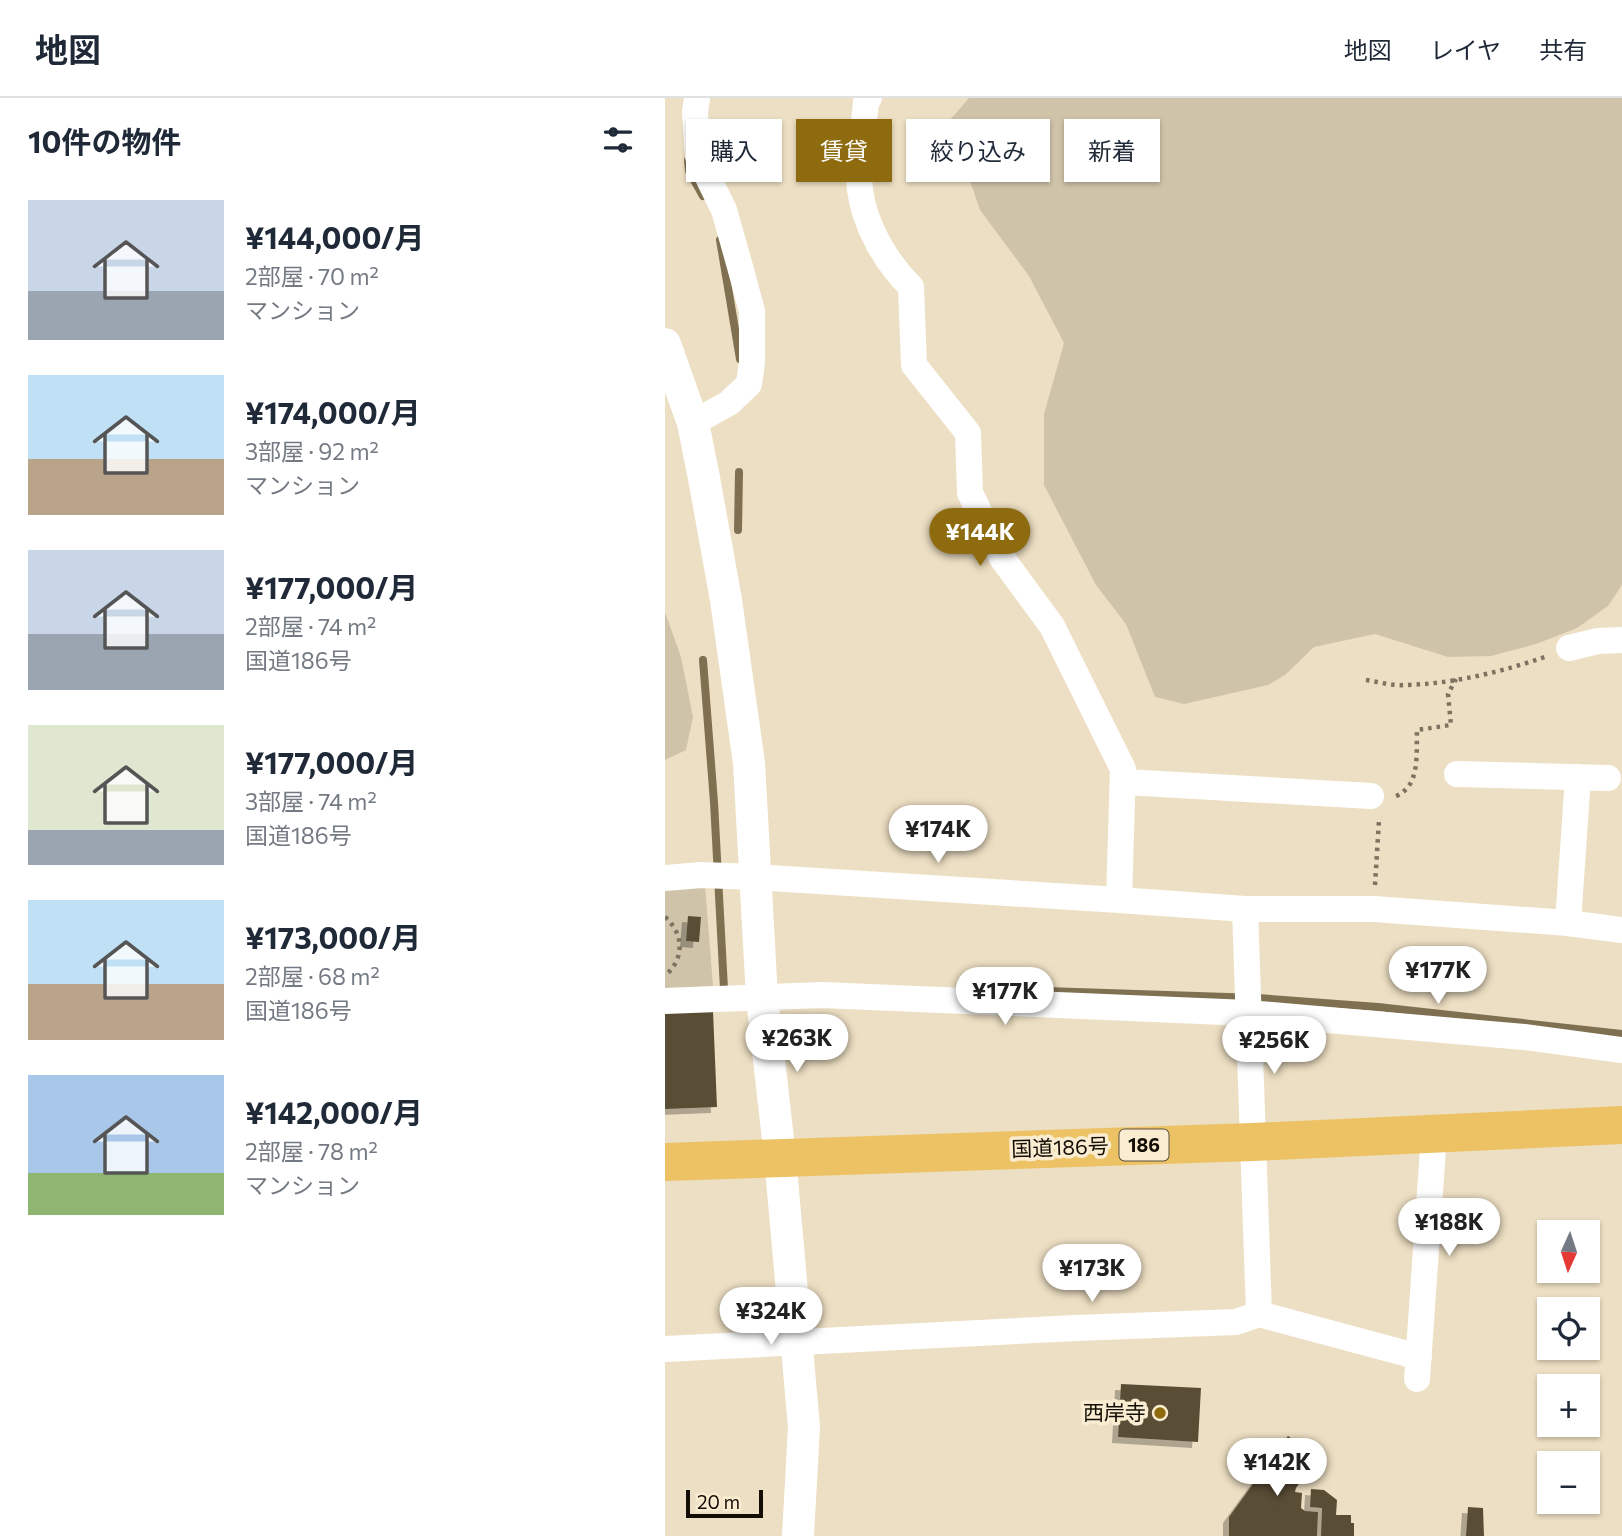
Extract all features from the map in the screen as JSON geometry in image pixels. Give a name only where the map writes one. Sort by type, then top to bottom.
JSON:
[{"type":"highway","name":"国道186号","points":[[665,1161],[1253,1142],[1622,1125]]},
{"type":"street","points":[[693,423],[729,403],[749,384],[752,362],[752,311],[724,210],[698,157],[695,111],[697,98]]},
{"type":"street","points":[[869,98],[866,102],[860,188],[872,230],[899,275],[911,286],[913,365],[968,433],[970,493],[1002,558],[1052,626],[1123,769],[1125,782],[1119,900]]},
{"type":"street","points":[[665,344],[693,423],[726,600],[749,763],[762,998],[780,1157],[804,1427],[798,1536]]},
{"type":"street","points":[[1569,649],[1598,640],[1622,640]]},
{"type":"street","points":[[1457,774],[1608,778]]},
{"type":"street","points":[[1568,923],[1578,777]]},
{"type":"street","points":[[1125,782],[1380,803]]},
{"type":"street","points":[[665,878],[701,875],[755,877],[1245,909],[1374,909],[1568,923],[1622,930]]},
{"type":"street","points":[[1245,909],[1259,1314]]},
{"type":"street","points":[[665,1001],[822,995],[1248,1013],[1524,1037],[1622,1050]]},
{"type":"street","points":[[665,1349],[1236,1322],[1259,1314],[1418,1368],[1434,1134]]},
{"type":"path","points":[[1366,680],[1402,685],[1456,679],[1515,667],[1569,649]]},
{"type":"path","points":[[1374,909],[1380,803],[1400,795],[1411,786],[1417,730],[1451,725],[1448,694],[1456,679]]},
{"type":"path","points":[[665,917],[676,930],[681,942],[680,956],[665,976]]},
{"type":"shaded area","points":[[969,98],[1622,98],[1622,585],[1608,606],[1577,628],[1536,644],[1491,656],[1448,657],[1375,634],[1314,647],[1285,675],[1268,685],[1184,704],[1155,697],[1126,624],[1096,585],[1044,485],[1044,414],[1064,343],[1029,276],[980,210],[970,182],[1050,182],[1050,119],[951,119]]},
{"type":"shaded area","points":[[665,612],[681,657],[693,717],[686,750],[665,760]]},
{"type":"shaded area","points":[[705,885],[713,986],[665,988],[665,888]]},
{"type":"building","points":[[688,916],[701,917],[699,942],[686,941]]},
{"type":"building","points":[[713,1011],[717,1107],[665,1109],[665,1013]]},
{"type":"building","name":"西岸寺","points":[[1121,1384],[1201,1388],[1198,1442],[1118,1437]]},
{"type":"building","points":[[1288,1436],[1317,1458],[1295,1492],[1302,1493],[1301,1508],[1318,1512],[1317,1536],[1229,1536],[1229,1517]]},
{"type":"building","points":[[1311,1489],[1324,1490],[1337,1500],[1336,1515],[1351,1515],[1354,1536],[1321,1536],[1322,1508],[1310,1507]]},
{"type":"building","points":[[1468,1507],[1483,1508],[1484,1536],[1466,1536]]},
{"type":"waterway","points":[[695,182],[703,196]]},
{"type":"waterway","points":[[720,240],[740,359]]},
{"type":"waterway","points":[[738,530],[739,472]]},
{"type":"waterway","points":[[703,660],[724,989]]},
{"type":"waterway","points":[[986,989],[1258,998],[1378,1007],[1622,1034]]},
{"type":"place","name":"西岸寺","points":[[1160,1413]]}]
